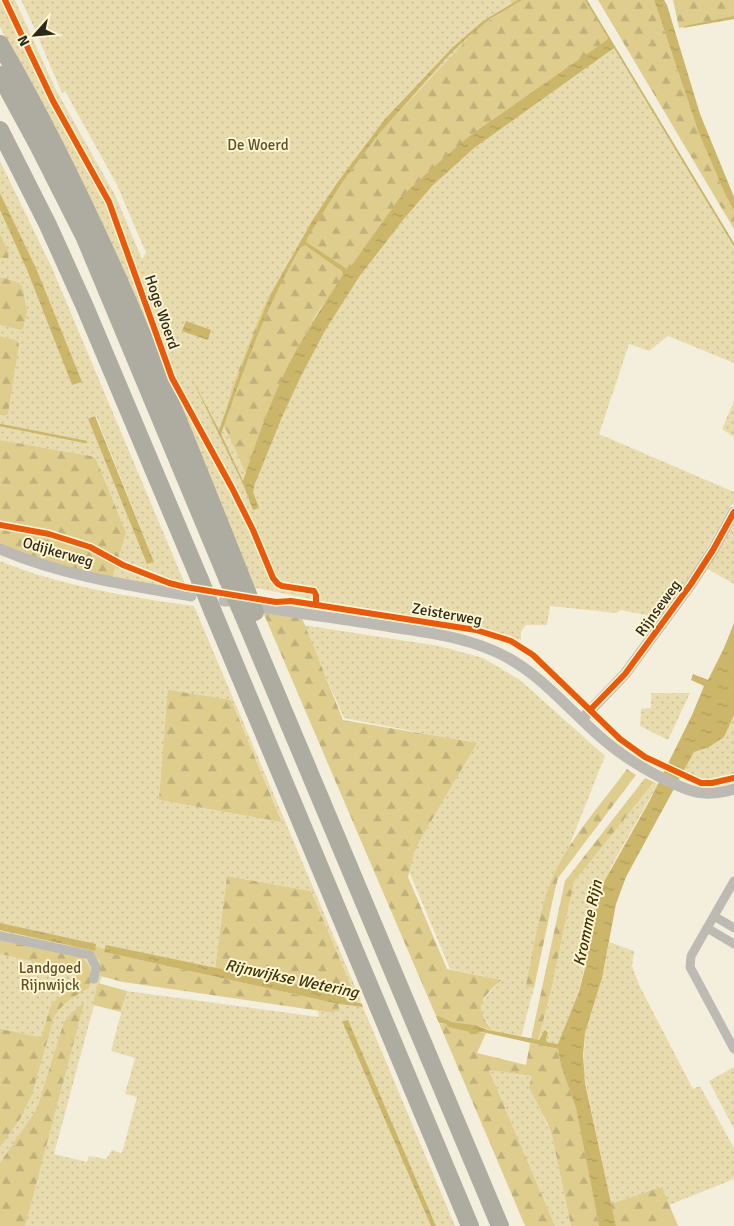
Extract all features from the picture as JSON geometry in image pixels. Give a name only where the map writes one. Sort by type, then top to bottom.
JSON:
[{"type":"highway","points":[[0,44],[65,165],[156,385],[247,592],[254,614],[259,651],[500,1226]]},
{"type":"highway","points":[[0,75],[38,145],[145,359]]},
{"type":"highway","points":[[0,130],[48,225],[124,398],[200,580],[221,605],[375,999],[470,1226]]},
{"type":"highway","points":[[156,385],[228,580],[254,614]]},
{"type":"street","name":"Rijnseweg","points":[[582,719],[625,674],[686,591],[713,550],[734,512]]},
{"type":"street","name":"Odijkerweg","points":[[0,549],[73,573],[110,582],[190,596]]},
{"type":"street","name":"Zeisterweg","points":[[254,614],[428,632],[472,642],[495,651],[524,667],[604,740],[624,756],[657,776],[693,792],[710,794],[734,789]]},
{"type":"street","points":[[734,881],[691,956],[690,967],[734,1049]]},
{"type":"street","points":[[714,916],[734,928]]},
{"type":"street","points":[[707,928],[734,944]]},
{"type":"street","points":[[0,936],[90,955],[96,967],[94,979]]},
{"type":"green space","name":"De Woerd","points":[[0,0],[15,0],[55,88],[116,197],[142,259],[146,253],[117,185],[65,91],[62,93],[21,0],[510,0],[514,4],[436,166],[612,42],[734,248],[734,363],[668,336],[649,351],[629,344],[599,434],[734,492],[734,501],[697,565],[661,618],[621,610],[617,613],[550,606],[547,625],[526,625],[521,631],[521,640],[465,624],[321,601],[252,587],[53,129],[0,27]]},
{"type":"green space","points":[[510,0],[587,0],[612,42],[468,137],[344,277],[317,312],[290,362],[274,398],[260,437],[254,491],[224,425],[231,390],[263,308],[289,261],[336,189],[384,128],[477,29],[513,4]]},
{"type":"green space","points":[[598,0],[654,0],[698,131],[734,211],[734,229]]},
{"type":"green space","points":[[673,0],[734,0],[734,17],[679,28]]},
{"type":"green space","points":[[0,161],[52,268],[185,584],[144,573],[117,559],[126,532],[96,459],[91,456],[0,440],[0,415],[4,416],[16,340],[0,336],[0,325],[20,330],[18,282],[0,277],[0,210],[27,270],[72,385],[81,382],[36,268],[0,193]],"holes":[[[96,416],[154,562],[147,564],[88,419]]]},
{"type":"green space","points":[[0,234],[9,253],[8,258],[0,258]]},
{"type":"green space","points":[[0,277],[18,282],[22,286],[27,312],[23,328],[20,330],[0,325]]},
{"type":"green space","points":[[0,336],[16,340],[19,344],[8,414],[4,416],[0,415]]},
{"type":"green space","points":[[734,401],[734,437],[722,429]]},
{"type":"green space","points":[[0,440],[91,456],[96,459],[126,532],[112,579],[58,566],[0,545]]},
{"type":"green space","points":[[734,519],[734,584],[706,568],[729,528],[732,529]]},
{"type":"green space","name":"Landgoed Rijnwijck","points":[[0,561],[23,570],[96,590],[194,606],[362,1003],[358,1002],[311,891],[227,876],[215,969],[110,946],[54,1154],[87,1162],[89,1156],[106,1159],[112,1150],[122,1153],[137,1097],[125,1094],[135,1058],[111,1051],[127,991],[319,1017],[318,1011],[340,1010],[338,1004],[360,1006],[363,1007],[455,1226],[436,1226],[347,1020],[342,1021],[431,1226],[0,1226]],"holes":[[[231,700],[282,821],[159,800],[161,793]]]},
{"type":"green space","points":[[116,564],[151,579],[188,588],[189,591],[112,579]]},
{"type":"green space","points":[[263,612],[302,618],[343,720],[477,743],[421,838],[414,853],[408,877],[447,969],[501,980],[484,998],[481,1009],[483,1016],[493,1031],[476,1025],[452,1022],[436,1016]]},
{"type":"green space","points":[[303,625],[439,646],[483,658],[520,680],[605,756],[560,869],[531,987],[534,988],[521,1037],[493,1031],[482,1014],[482,1002],[500,980],[450,969],[408,869],[415,844],[473,745],[344,718]]},
{"type":"green space","points":[[168,690],[231,700],[282,822],[159,800]]},
{"type":"green space","points":[[651,693],[690,693],[668,740],[640,726],[641,709],[651,708]]},
{"type":"green space","points":[[734,715],[734,775],[720,779],[703,780],[683,773],[694,752],[710,746],[720,739]]},
{"type":"green space","points":[[627,769],[636,775],[558,878],[534,988],[526,986],[541,914],[554,874],[578,833]]},
{"type":"green space","points":[[645,778],[654,782],[574,882],[550,995],[538,1040],[531,1039],[565,881]]},
{"type":"green space","points":[[654,782],[658,784],[612,865],[598,900],[579,992],[559,1044],[547,1042],[548,1033],[538,1040],[550,995],[574,882]]},
{"type":"green space","points":[[227,876],[311,891],[358,1002],[345,1000],[340,994],[215,969]]},
{"type":"green space","points":[[0,939],[81,957],[89,967],[91,979],[89,988],[65,1004],[54,1017],[32,1094],[20,1119],[0,1147],[0,1029],[38,1037],[42,1036],[53,1002],[72,989],[78,971],[0,954]]},
{"type":"green space","points":[[609,942],[634,951],[632,966],[640,987],[693,1089],[700,1086],[734,1148],[734,1179],[669,1205],[611,1204],[583,1071],[585,1033],[602,978]],"holes":[[[662,1188],[663,1192],[618,1202]]]},
{"type":"green space","points":[[95,947],[104,949],[104,952],[338,1004],[340,1011],[327,1012],[123,982],[100,976],[100,961],[91,950],[95,951]]},
{"type":"green space","points":[[98,983],[127,991],[121,1012],[93,1005]]},
{"type":"green space","points":[[84,1003],[25,1226],[0,1226],[0,1163],[37,1109],[64,1022],[72,1012]]},
{"type":"green space","points":[[439,1023],[446,1024],[448,1027],[486,1033],[477,1053],[526,1065],[530,1043],[558,1049],[561,1066],[576,1107],[599,1226],[571,1226],[552,1136],[529,1087],[532,1076],[489,1070],[555,1226],[525,1226]]},
{"type":"green space","points":[[734,1067],[734,1129],[709,1081]]},
{"type":"green space","points":[[489,1070],[532,1076],[542,1112],[552,1136],[571,1226],[555,1226]]},
{"type":"green space","points":[[662,1187],[678,1226],[616,1226],[611,1204]]},
{"type":"water","points":[[518,0],[522,0],[490,19],[449,55],[378,135],[343,181],[306,242],[349,269],[399,199],[426,174],[468,137],[607,40],[608,38],[585,0],[587,0],[734,243],[734,247],[614,48],[474,148],[432,186],[403,220],[359,277],[326,329],[301,376],[254,486],[253,492],[259,508],[253,510],[243,484],[191,377],[219,430],[249,347],[271,294],[312,221],[337,183],[385,119],[453,47],[483,21]],"holes":[[[305,245],[342,271],[343,275],[284,374],[262,427],[243,481],[221,434],[247,363],[276,293],[300,248]]]},
{"type":"water","points":[[654,0],[664,0],[667,5],[700,114],[734,197],[734,211],[698,131]]},
{"type":"water","points":[[734,16],[734,19],[683,28],[685,26]]},
{"type":"water","points":[[0,193],[36,268],[82,382],[72,385],[27,270],[0,210]]},
{"type":"water","points":[[186,321],[211,330],[208,340],[182,331]]},
{"type":"water","points":[[95,416],[154,562],[147,564],[88,419]]},
{"type":"water","points":[[734,623],[734,715],[724,737],[709,747],[694,752],[626,877],[616,904],[602,978],[585,1033],[583,1056],[585,1083],[616,1226],[599,1226],[576,1108],[561,1066],[558,1049],[482,1032],[475,1033],[448,1027],[446,1024],[363,1007],[338,1004],[104,952],[106,945],[341,994],[346,1000],[430,1018],[438,1016],[452,1022],[476,1025],[488,1030],[539,1040],[545,1030],[548,1033],[547,1042],[558,1044],[579,992],[594,915],[605,880],[650,800],[692,715],[704,686],[691,680],[693,674],[708,680]]},
{"type":"water","points":[[0,923],[96,944],[95,951],[0,930]]},
{"type":"water","points":[[348,1020],[436,1226],[431,1226],[342,1021]]},
{"type":"pier","points":[[360,1000],[430,1015],[435,1014],[440,1026],[364,1009]]},
{"type":"waterway","points":[[0,425],[86,442]]},
{"type":"cycle path","name":"Hoge Woerd","points":[[5,0],[53,101],[109,202],[172,378],[232,488],[253,530],[273,578],[282,586],[314,591],[316,605]]},
{"type":"cycle path","points":[[590,710],[625,674],[691,584],[734,512]]},
{"type":"cycle path","points":[[0,525],[49,534],[90,547],[123,565],[169,583],[185,587],[276,602],[291,601],[476,630],[511,641],[533,655],[620,739],[645,757],[701,783],[712,783],[734,778]]},
{"type":"water label","name":"Kromme Rijn","points":[[587,923]]},
{"type":"water label","name":"Rijnwijkse Wetering","points":[[292,978]]}]
